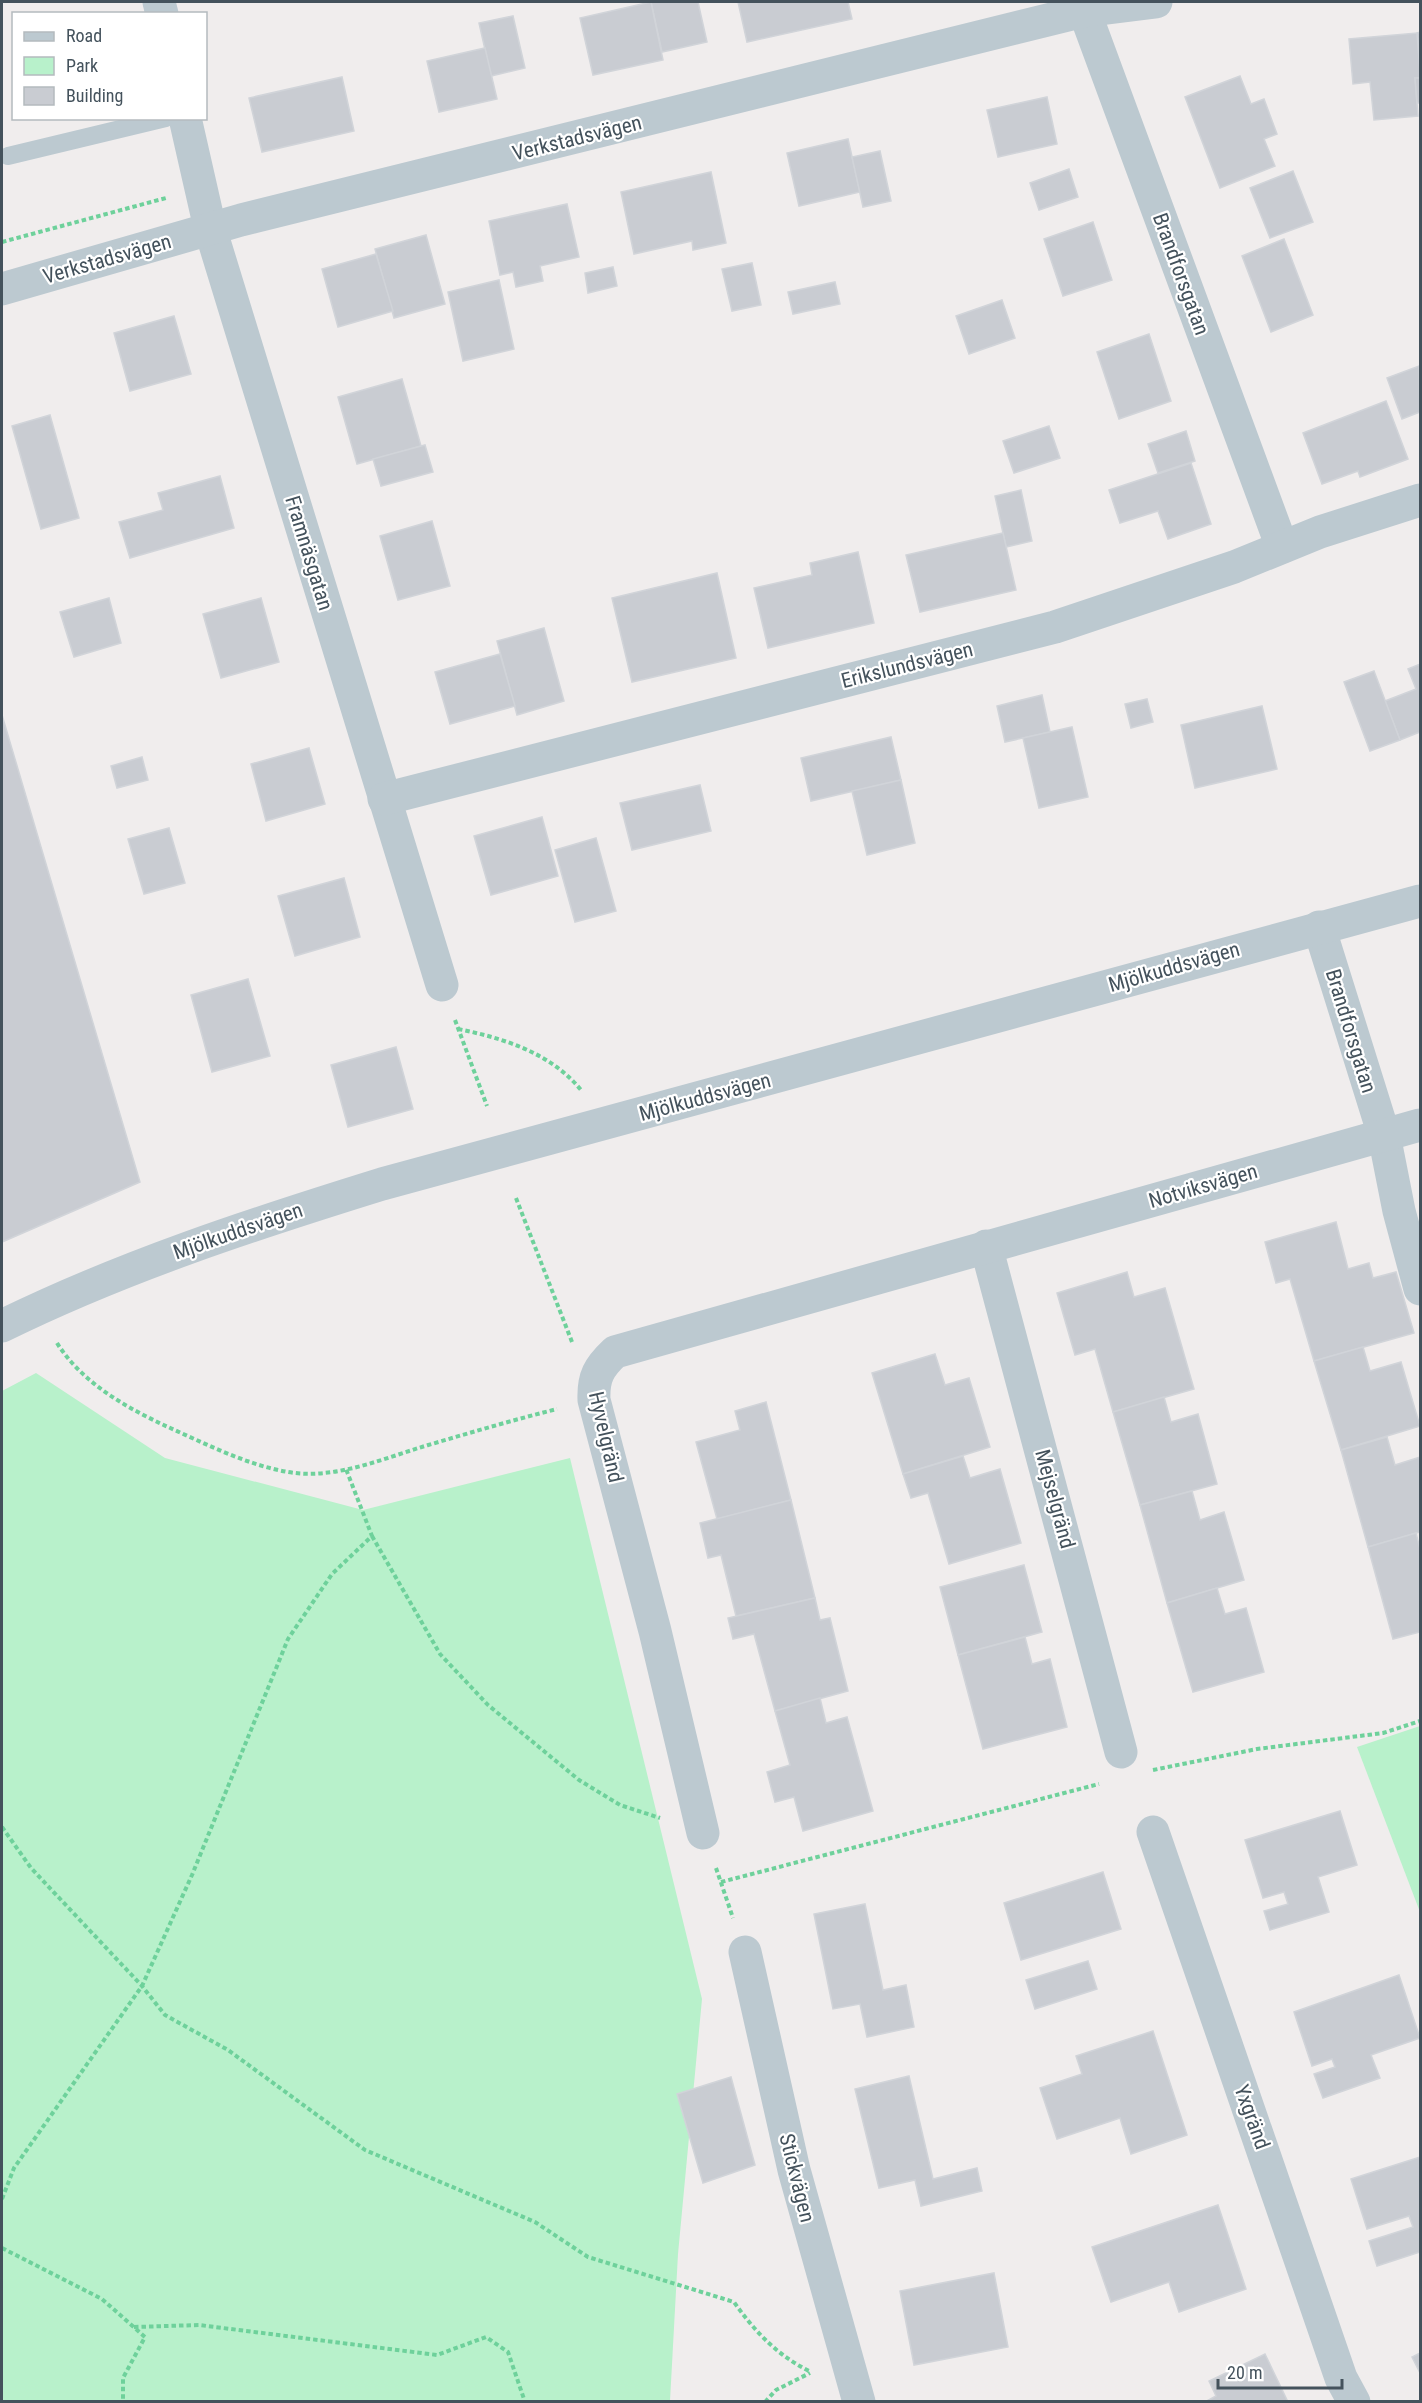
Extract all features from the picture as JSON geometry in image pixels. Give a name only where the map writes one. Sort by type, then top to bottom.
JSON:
[{"type":"street","name":"Verkstadsvägen","points":[[2,289],[106,261],[210,228],[1082,6],[1156,2]]},
{"type":"street","name":"Brandforsgatan","points":[[1082,6],[1282,547]]},
{"type":"street","name":"Framnäsgatan","points":[[185,120],[210,228],[442,985]]},
{"type":"street","name":"Erikslundsvägen","points":[[384,799],[1055,627],[1234,567],[1282,547],[1420,500]]},
{"type":"street","name":"Mjölkuddsvägen","points":[[2,1326],[44,1305],[218,1235],[382,1184],[1420,901]]},
{"type":"street","name":"Brandforsgatan","points":[[1319,927],[1384,1135],[1399,1211],[1420,1289]]},
{"type":"street","name":"Notviksvägen","points":[[986,1246],[1420,1125]]},
{"type":"street","name":"Hyvelgränd","points":[[703,1833],[655,1631],[594,1400],[593,1383],[599,1367],[615,1352],[986,1246]]},
{"type":"street","name":"Mejselgränd","points":[[986,1246],[1126,1764]]},
{"type":"street","name":"Yxgränd","points":[[1153,1832],[1341,2378],[1354,2402]]},
{"type":"street","name":"Stickvägen","points":[[745,1953],[794,2170],[859,2402]]},
{"type":"lane","points":[[8,156],[158,120]]},
{"type":"path","points":[[2,242],[174,196]]},
{"type":"path","points":[[442,985],[487,1106]]},
{"type":"path","points":[[458,1029],[495,1036],[535,1054],[573,1080],[587,1098]]},
{"type":"path","points":[[516,1198],[574,1346]]},
{"type":"path","points":[[44,1305],[58,1345],[97,1386],[130,1410],[200,1442],[261,1465],[289,1472],[327,1473],[345,1469],[594,1400]]},
{"type":"path","points":[[345,1469],[372,1536],[440,1654],[488,1705],[579,1780],[620,1805],[703,1833],[745,1953]]},
{"type":"path","points":[[2,2199],[14,2169],[142,1986],[192,1875],[288,1639],[332,1574],[372,1536]]},
{"type":"path","points":[[720,1882],[1126,1764],[1383,1733],[1420,1721]]},
{"type":"path","points":[[2,1827],[31,1868],[142,1986],[165,2015],[228,2050],[365,2150],[535,2222],[588,2257],[734,2302],[747,2321],[777,2352],[811,2372]]},
{"type":"path","points":[[2,2248],[102,2299],[145,2337],[123,2378],[123,2402]]},
{"type":"path","points":[[134,2327],[199,2325],[437,2355],[486,2337],[508,2352],[525,2402]]},
{"type":"path","points":[[765,2402],[776,2390],[811,2372],[847,2362]]},
{"type":"green space","points":[[36,1373],[165,1458],[363,1510],[570,1458],[702,1999],[678,2254],[670,2401],[2,2402],[2,1391]]},
{"type":"green space","points":[[1420,1726],[1420,1912],[1357,1747]]},
{"type":"building","points":[[651,2],[698,2],[707,42],[662,52]]},
{"type":"building","points":[[651,2],[663,60],[593,75],[580,18]]},
{"type":"building","points":[[738,2],[848,2],[852,19],[747,42]]},
{"type":"building","points":[[513,16],[525,68],[491,76],[479,23]]},
{"type":"building","points":[[1420,32],[1420,72],[1417,33]]},
{"type":"building","points":[[1417,33],[1420,78],[1415,78],[1418,116],[1374,120],[1370,82],[1353,84],[1349,39]]},
{"type":"building","points":[[485,48],[497,99],[439,112],[427,61]]},
{"type":"building","points":[[1240,76],[1251,104],[1264,99],[1277,134],[1264,139],[1275,166],[1220,188],[1185,97]]},
{"type":"building","points":[[342,77],[354,131],[262,152],[249,98]]},
{"type":"building","points":[[1415,78],[1420,78],[1420,103],[1417,103]]},
{"type":"building","points":[[1047,97],[1057,144],[998,157],[987,110]]},
{"type":"building","points":[[848,139],[860,192],[799,206],[787,153]]},
{"type":"building","points":[[880,151],[891,201],[863,207],[852,157]]},
{"type":"building","points":[[1069,169],[1078,197],[1039,210],[1030,183]]},
{"type":"building","points":[[1293,171],[1313,222],[1270,238],[1250,188]]},
{"type":"building","points":[[711,172],[726,243],[693,250],[692,241],[634,254],[621,192]]},
{"type":"building","points":[[567,204],[579,257],[540,266],[543,281],[516,287],[513,272],[500,275],[489,221]]},
{"type":"building","points":[[1093,222],[1112,280],[1063,296],[1044,239]]},
{"type":"building","points":[[426,235],[445,304],[394,318],[375,249]]},
{"type":"building","points":[[1284,239],[1313,315],[1271,332],[1242,256]]},
{"type":"building","points":[[376,254],[393,311],[338,327],[322,269]]},
{"type":"building","points":[[752,263],[761,305],[732,311],[722,269]]},
{"type":"building","points":[[613,267],[617,286],[588,293],[585,273]]},
{"type":"building","points":[[499,280],[514,349],[463,361],[448,292]]},
{"type":"building","points":[[835,282],[840,304],[793,314],[788,292]]},
{"type":"building","points":[[1002,300],[1015,338],[969,354],[956,316]]},
{"type":"building","points":[[174,316],[191,374],[130,391],[114,333]]},
{"type":"building","points":[[1149,334],[1171,401],[1119,419],[1097,352]]},
{"type":"building","points":[[1419,366],[1420,412],[1402,419],[1387,378]]},
{"type":"building","points":[[402,379],[421,446],[357,464],[338,397]]},
{"type":"building","points":[[1386,401],[1408,459],[1360,477],[1358,471],[1322,484],[1303,433]]},
{"type":"building","points":[[50,415],[79,518],[41,529],[12,426]]},
{"type":"building","points":[[1049,426],[1060,458],[1014,473],[1003,441]]},
{"type":"building","points":[[1186,431],[1195,461],[1158,473],[1148,444]]},
{"type":"building","points":[[425,445],[433,472],[381,486],[373,459]]},
{"type":"building","points":[[1191,463],[1211,524],[1168,539],[1158,511],[1120,523],[1109,490]]},
{"type":"building","points":[[220,476],[234,528],[130,558],[119,522],[163,510],[158,493]]},
{"type":"building","points":[[1021,490],[1032,541],[1006,547],[995,496]]},
{"type":"building","points":[[432,521],[450,586],[398,600],[380,536]]},
{"type":"building","points":[[1003,533],[1016,590],[920,612],[906,555]]},
{"type":"building","points":[[858,552],[874,623],[768,648],[754,588],[812,575],[810,563]]},
{"type":"building","points":[[717,573],[736,658],[632,682],[612,598]]},
{"type":"building","points":[[109,598],[121,643],[74,657],[60,612]]},
{"type":"building","points":[[261,598],[279,662],[221,678],[203,614]]},
{"type":"building","points":[[544,628],[564,701],[517,715],[497,641]]},
{"type":"building","points":[[500,654],[515,706],[450,724],[435,672]]},
{"type":"building","points":[[1420,664],[1420,732],[1400,740],[1385,701],[1416,689],[1408,669]]},
{"type":"building","points":[[1374,671],[1400,740],[1370,751],[1344,682]]},
{"type":"building","points":[[1042,695],[1050,732],[1005,742],[997,706]]},
{"type":"building","points":[[1147,699],[1153,722],[1131,728],[1125,704]]},
{"type":"building","points":[[1262,706],[1277,769],[1195,788],[1181,725]]},
{"type":"building","points":[[2,715],[140,1182],[2,1242]]},
{"type":"building","points":[[1072,727],[1088,797],[1039,808],[1023,738]]},
{"type":"building","points":[[891,737],[901,780],[811,801],[801,758]]},
{"type":"building","points":[[309,748],[325,804],[266,821],[251,764]]},
{"type":"building","points":[[142,757],[148,780],[117,788],[111,766]]},
{"type":"building","points":[[901,780],[915,843],[867,855],[852,791]]},
{"type":"building","points":[[700,785],[711,831],[632,850],[620,803]]},
{"type":"building","points":[[542,817],[558,876],[491,895],[474,836]]},
{"type":"building","points":[[169,828],[185,883],[144,894],[128,839]]},
{"type":"building","points":[[596,838],[616,911],[575,922],[555,850]]},
{"type":"building","points":[[344,878],[360,937],[295,956],[278,896]]},
{"type":"building","points":[[248,979],[270,1056],[212,1072],[191,995]]},
{"type":"building","points":[[396,1047],[413,1109],[348,1127],[331,1065]]},
{"type":"building","points":[[1336,1222],[1348,1269],[1369,1263],[1373,1278],[1396,1272],[1414,1333],[1314,1361],[1290,1279],[1276,1283],[1265,1242]]},
{"type":"building","points":[[1127,1272],[1134,1297],[1165,1288],[1194,1389],[1113,1412],[1095,1349],[1075,1355],[1057,1293]]},
{"type":"building","points":[[1363,1347],[1370,1371],[1401,1362],[1420,1426],[1341,1450],[1314,1361]]},
{"type":"building","points":[[935,1354],[945,1385],[969,1378],[990,1447],[903,1474],[872,1373]]},
{"type":"building","points":[[1164,1397],[1171,1422],[1198,1414],[1217,1484],[1140,1505],[1113,1412]]},
{"type":"building","points":[[766,1402],[791,1500],[717,1519],[696,1442],[740,1430],[735,1411]]},
{"type":"building","points":[[1387,1437],[1395,1465],[1420,1457],[1420,1532],[1368,1547],[1341,1450]]},
{"type":"building","points":[[963,1456],[970,1478],[1000,1469],[1021,1543],[949,1564],[928,1493],[911,1498],[903,1474]]},
{"type":"building","points":[[1192,1491],[1200,1520],[1224,1512],[1244,1580],[1167,1603],[1140,1505]]},
{"type":"building","points":[[791,1500],[815,1598],[736,1616],[721,1555],[708,1558],[700,1523]]},
{"type":"building","points":[[1416,1533],[1420,1549],[1420,1632],[1393,1639],[1368,1547]]},
{"type":"building","points":[[1024,1565],[1042,1632],[958,1655],[940,1587]]},
{"type":"building","points":[[1217,1588],[1225,1614],[1246,1608],[1264,1672],[1193,1692],[1167,1603]]},
{"type":"building","points":[[815,1598],[820,1620],[830,1618],[848,1691],[775,1711],[754,1634],[733,1639],[728,1618]]},
{"type":"building","points":[[1025,1637],[1032,1664],[1050,1659],[1067,1727],[983,1749],[958,1655]]},
{"type":"building","points":[[820,1698],[826,1723],[847,1717],[873,1811],[803,1831],[794,1797],[775,1802],[767,1772],[790,1765],[775,1711]]},
{"type":"building","points":[[1340,1811],[1357,1865],[1318,1877],[1329,1912],[1270,1930],[1264,1911],[1288,1904],[1284,1892],[1263,1898],[1245,1840]]},
{"type":"building","points":[[1103,1872],[1121,1929],[1021,1960],[1004,1903]]},
{"type":"building","points":[[865,1904],[883,1990],[906,1985],[914,2027],[867,2037],[860,2004],[833,2009],[814,1914]]},
{"type":"building","points":[[1088,1961],[1097,1989],[1035,2009],[1026,1980]]},
{"type":"building","points":[[1399,1975],[1420,2038],[1371,2055],[1380,2078],[1323,2098],[1314,2074],[1335,2067],[1332,2059],[1312,2066],[1294,2012]]},
{"type":"building","points":[[1153,2031],[1187,2135],[1131,2154],[1120,2118],[1057,2139],[1040,2088],[1082,2074],[1076,2056]]},
{"type":"building","points":[[909,2076],[933,2179],[977,2168],[982,2191],[921,2206],[915,2180],[879,2188],[855,2089]]},
{"type":"building","points":[[731,2077],[755,2165],[703,2183],[677,2094]]},
{"type":"building","points":[[1420,2157],[1420,2252],[1377,2266],[1369,2241],[1413,2227],[1409,2216],[1367,2229],[1351,2179]]},
{"type":"building","points":[[1218,2205],[1246,2289],[1179,2312],[1169,2282],[1111,2302],[1092,2247]]},
{"type":"building","points":[[994,2273],[1008,2347],[914,2365],[900,2291]]},
{"type":"building","points":[[1420,2353],[1420,2373],[1412,2357]]},
{"type":"building","points":[[1265,2354],[1288,2402],[1205,2402],[1216,2396],[1209,2381]]}]
